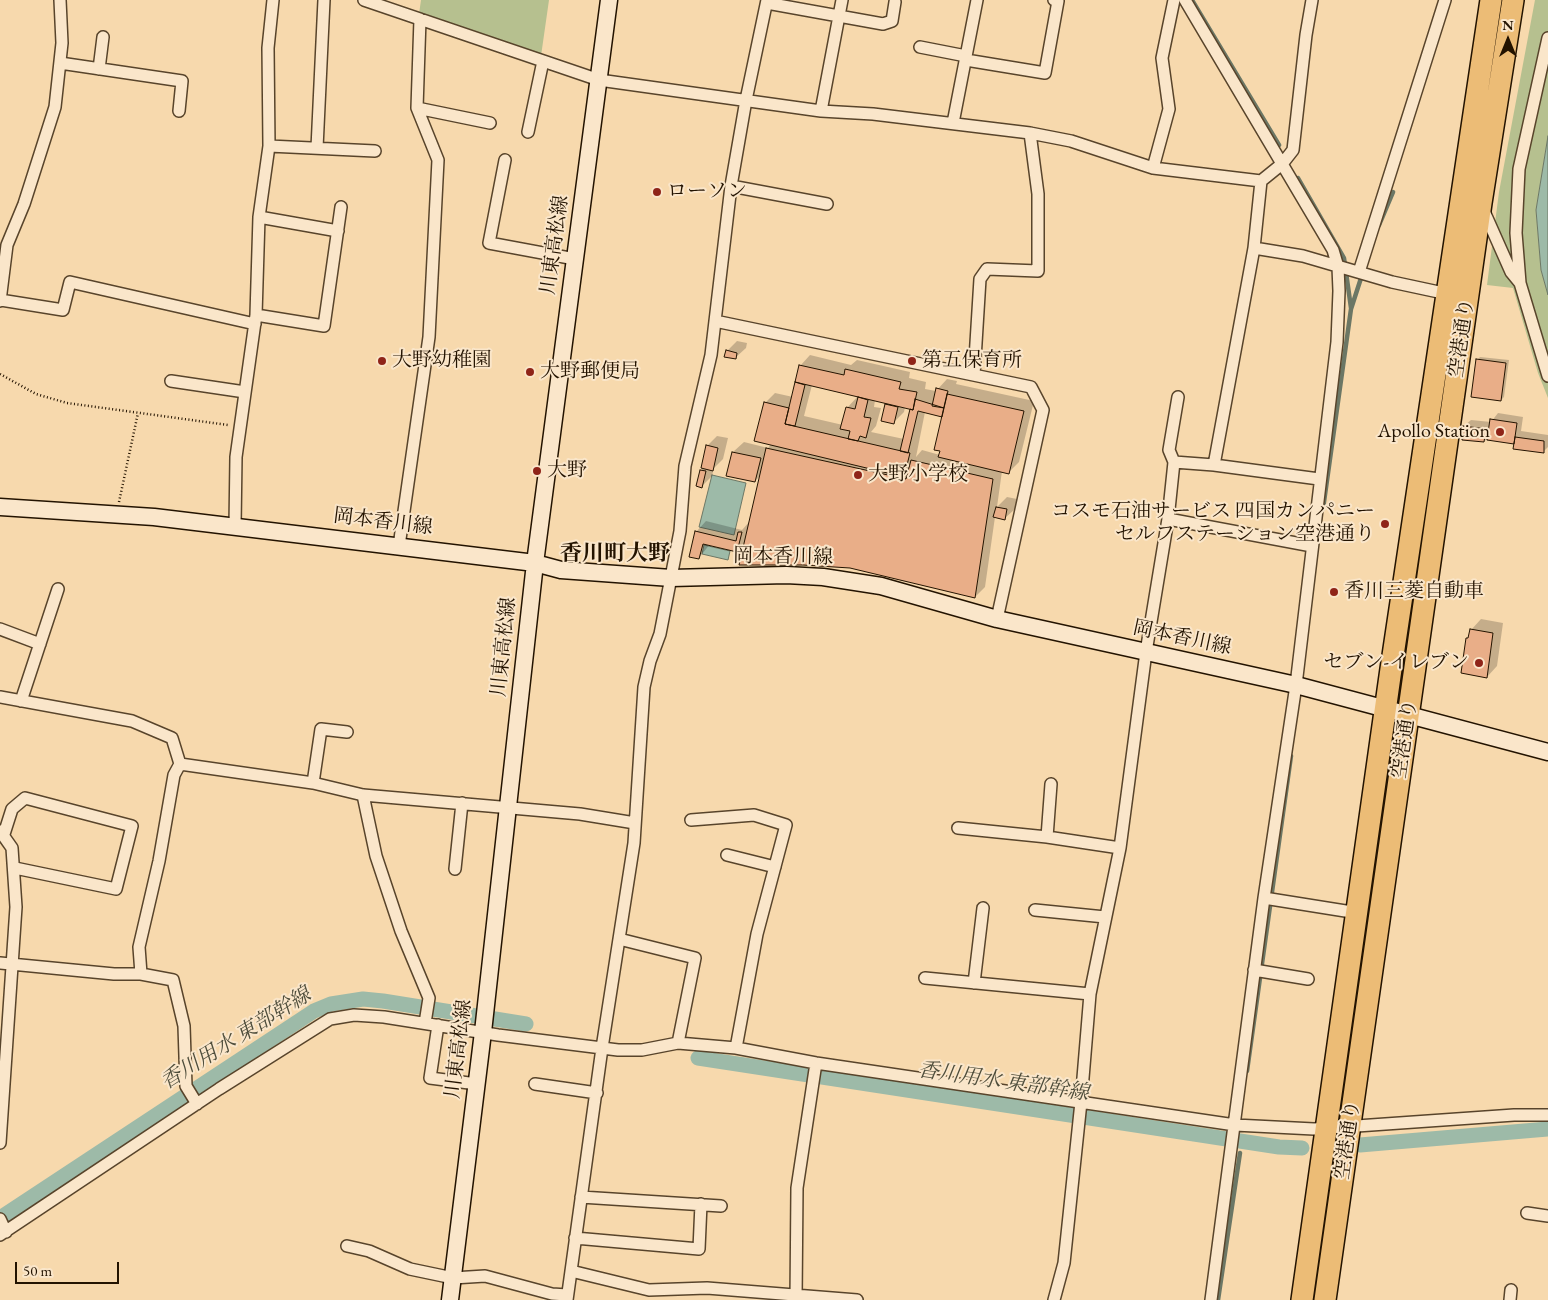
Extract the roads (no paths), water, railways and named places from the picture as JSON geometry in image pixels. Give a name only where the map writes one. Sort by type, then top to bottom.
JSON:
[{"type":"highway","name":"空港通り","points":[[1302,1300],[1328,1128],[1386,708],[1491,0]]},
{"type":"highway","name":"空港通り","points":[[1325,1300],[1481,203],[1513,0]]},
{"type":"main road","name":"川東高松線","points":[[450,1300],[483,1032],[535,563],[609,0]]},
{"type":"main road","name":"岡本香川線","points":[[0,507],[116,514],[234,526],[535,563],[561,570],[670,578],[786,575],[823,577],[882,586],[998,619],[1296,685],[1548,752]]},
{"type":"street","points":[[60,0],[62,18],[60,63],[55,107],[24,204],[7,245],[0,297],[63,310],[70,282],[255,320],[324,326],[341,207]]},
{"type":"street","points":[[234,526],[236,457],[255,320],[259,217],[269,146],[268,48],[273,0]]},
{"type":"street","points":[[317,148],[324,0]]},
{"type":"street","points":[[364,0],[599,80],[822,111],[953,122],[1030,133],[1071,141],[1153,168],[1261,181]]},
{"type":"street","points":[[822,111],[842,0]]},
{"type":"street","points":[[953,122],[977,0]]},
{"type":"street","points":[[920,47],[1045,73],[1058,1],[1054,0]]},
{"type":"street","points":[[1153,168],[1169,109],[1162,58],[1174,0]]},
{"type":"street","points":[[1185,0],[1333,250],[1338,267],[1337,342],[1296,685],[1264,898],[1210,1300]]},
{"type":"street","points":[[1214,464],[1254,248],[1261,181],[1282,164],[1293,150],[1306,35],[1312,0]]},
{"type":"street","points":[[1359,272],[1445,0]]},
{"type":"street","points":[[347,1246],[369,1251],[410,1269],[453,1278],[485,1276],[567,1298],[635,823],[644,687],[650,661],[660,634],[680,531],[685,466],[711,354],[731,186],[746,100],[767,2],[883,24],[892,22],[895,2]]},
{"type":"street","points":[[399,546],[429,337],[438,160],[417,108],[420,19]]},
{"type":"street","points":[[99,69],[103,37]]},
{"type":"street","points":[[1548,38],[1519,168],[1516,232],[1520,283],[1548,376]]},
{"type":"street","points":[[528,132],[543,61]]},
{"type":"street","points":[[60,63],[182,81],[179,111]]},
{"type":"street","points":[[417,108],[490,122]]},
{"type":"street","points":[[974,374],[980,280],[987,269],[1038,271],[1038,194],[1030,133]]},
{"type":"street","points":[[269,146],[375,151]]},
{"type":"street","points":[[505,160],[489,243],[575,259]]},
{"type":"street","points":[[731,186],[827,204]]},
{"type":"street","points":[[1481,203],[1511,272],[1520,283]]},
{"type":"street","points":[[259,217],[338,231]]},
{"type":"street","points":[[1254,248],[1303,256],[1338,267],[1448,294]]},
{"type":"street","points":[[715,321],[1031,387],[1043,410],[998,619]]},
{"type":"street","points":[[171,381],[245,392]]},
{"type":"street","points":[[1054,1300],[1064,1263],[1090,994],[1120,848],[1146,652],[1168,519],[1174,462],[1169,450],[1178,397]]},
{"type":"street","points":[[1174,462],[1214,464],[1319,480]]},
{"type":"street","points":[[1168,519],[1312,546]]},
{"type":"street","points":[[21,701],[58,588]]},
{"type":"street","points":[[0,629],[40,644]]},
{"type":"street","points":[[0,696],[132,721],[172,738],[180,764],[174,775],[159,861],[139,947],[140,974]]},
{"type":"street","points":[[313,783],[322,729],[347,732]]},
{"type":"street","points":[[180,764],[313,783],[362,795],[580,814],[635,823]]},
{"type":"street","points":[[1047,837],[1051,784]]},
{"type":"street","points":[[362,795],[376,856],[401,931],[429,998],[425,1022]]},
{"type":"street","points":[[0,1143],[14,965],[16,907],[15,868],[12,848],[2,832],[12,810],[25,798],[132,826],[116,889],[15,868]]},
{"type":"street","points":[[455,869],[462,803]]},
{"type":"street","points":[[691,820],[754,815],[786,825],[757,934],[736,1048]]},
{"type":"street","points":[[958,828],[1047,837],[1120,848]]},
{"type":"street","points":[[726,855],[775,868]]},
{"type":"street","points":[[1264,898],[1358,913]]},
{"type":"street","points":[[974,983],[983,908]]},
{"type":"street","points":[[1035,910],[1105,917]]},
{"type":"street","points":[[619,939],[695,958],[678,1043]]},
{"type":"street","points":[[0,963],[114,974],[140,974],[173,980],[184,1026],[186,1086],[197,1103]]},
{"type":"street","points":[[1255,970],[1308,979]]},
{"type":"street","points":[[925,978],[1090,994]]},
{"type":"street","points":[[0,1219],[4,1233],[197,1103],[330,1019],[354,1015],[425,1022],[602,1048],[642,1050],[678,1043],[736,1048],[816,1063],[1235,1125],[1328,1128],[1514,1115],[1548,1115]]},
{"type":"street","points":[[438,1025],[430,1078],[477,1084]]},
{"type":"street","points":[[796,1297],[797,1188],[816,1063]]},
{"type":"street","points":[[535,1084],[597,1093]]},
{"type":"street","points":[[581,1197],[721,1206]]},
{"type":"street","points":[[575,1238],[699,1249],[701,1204]]},
{"type":"street","points":[[1527,1213],[1548,1216]]},
{"type":"street","points":[[571,1271],[649,1290],[707,1288],[796,1297],[857,1300]]},
{"type":"waterway","points":[[1192,0],[1279,145]]},
{"type":"waterway","points":[[1298,178],[1344,258],[1351,308]]},
{"type":"waterway","points":[[1379,225],[1393,192]]},
{"type":"waterway","points":[[1323,509],[1351,309],[1362,275]]},
{"type":"waterway","points":[[1247,1071],[1291,756]]},
{"type":"waterway","name":"香川用水 東部幹線","points":[[0,1218],[314,1011],[331,1004],[363,999],[383,1001],[526,1024]]},
{"type":"waterway","name":"香川用水 東部幹線","points":[[698,1058],[1279,1147],[1302,1148]]},
{"type":"waterway","name":"香川用水 東部幹線","points":[[1360,1145],[1548,1129]]},
{"type":"waterway","points":[[1218,1300],[1240,1153]]},
{"type":"place","name":"ローソン","points":[[657,192]]},
{"type":"place","name":"大野幼稚園","points":[[382,361]]},
{"type":"place","name":"第五保育所","points":[[912,361]]},
{"type":"place","name":"大野郵便局","points":[[530,372]]},
{"type":"place","name":"Apollo Station","points":[[1500,432]]},
{"type":"place","name":"大野","points":[[537,471]]},
{"type":"place","name":"大野小学校","points":[[858,475]]},
{"type":"place","name":"コスモ石油サービス 四国カンパニー セルフステーション空港通り","points":[[1385,524]]},
{"type":"place","name":"香川三菱自動車","points":[[1334,592]]},
{"type":"place","name":"セブン-イレブン","points":[[1479,663]]},
{"type":"district","name":"香川町大野","points":[[615,554]]}]
